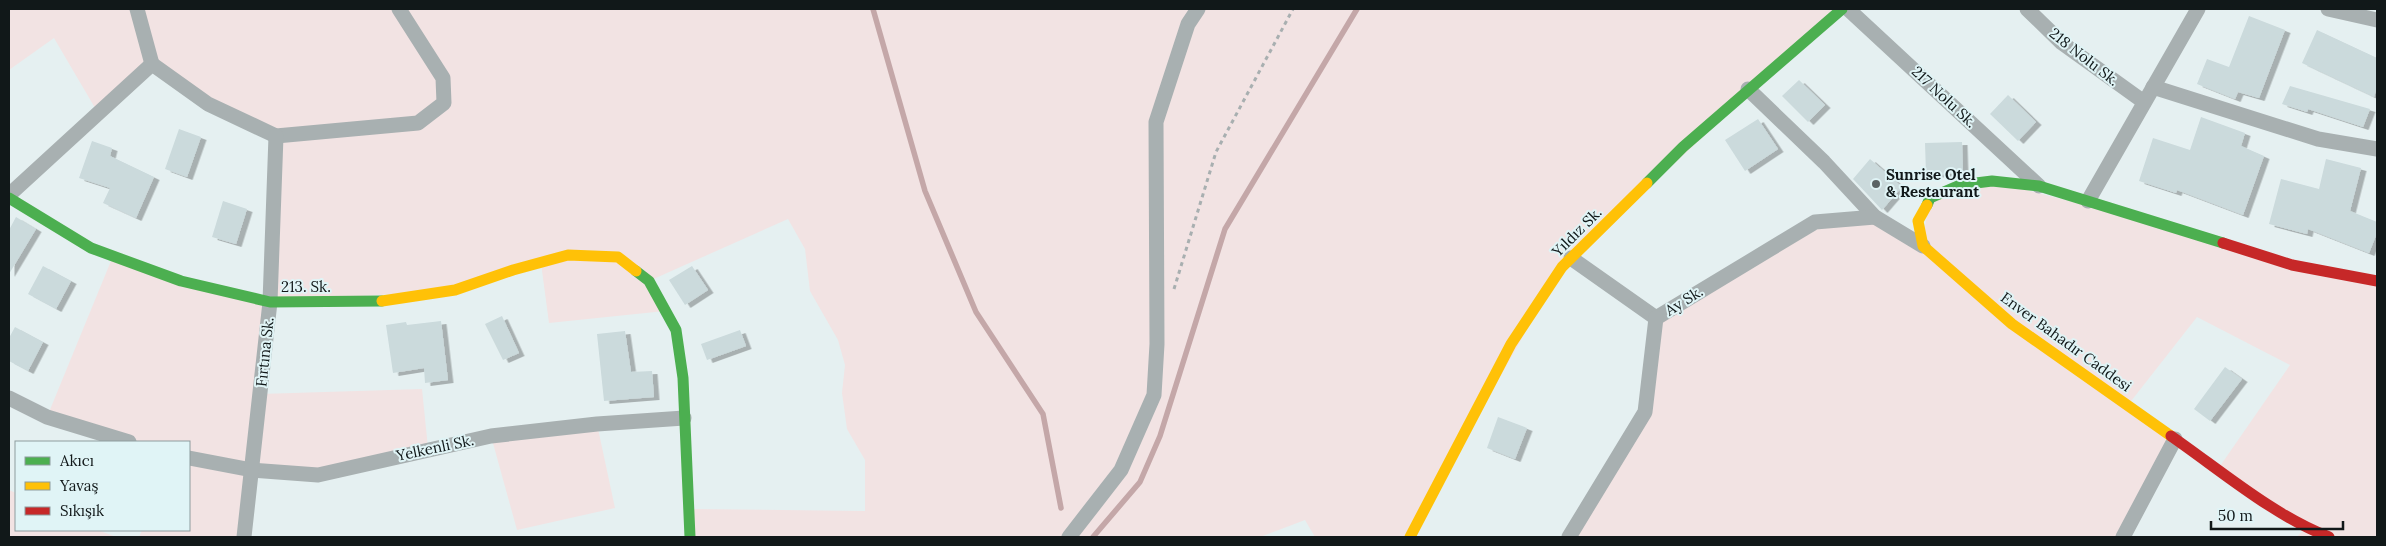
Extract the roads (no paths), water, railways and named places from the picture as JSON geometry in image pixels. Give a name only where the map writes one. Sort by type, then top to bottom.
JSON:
[{"type":"street","points":[[137,9],[152,64],[208,104],[276,136],[418,123],[444,103],[442,78],[400,9]]},
{"type":"street","points":[[1069,537],[1121,470],[1154,395],[1157,344],[1156,122],[1188,24],[1198,9]]},
{"type":"street","name":"Yıldız Sk.","points":[[1410,537],[1511,344],[1562,267],[1683,147],[1842,9]]},
{"type":"street","name":"217 Nolu Sk.","points":[[1848,9],[2039,186]]},
{"type":"street","name":"218 Nolu Sk.","points":[[2027,9],[2062,43],[2144,102]]},
{"type":"street","points":[[2088,201],[2198,9]]},
{"type":"street","points":[[2328,9],[2377,20]]},
{"type":"street","points":[[9,196],[152,64]]},
{"type":"street","points":[[2153,87],[2318,139],[2377,149]]},
{"type":"street","points":[[1748,89],[1824,162],[1875,217],[1923,246]]},
{"type":"street","name":"Fırtına Sk.","points":[[244,537],[270,302],[276,136]]},
{"type":"street","points":[[1923,246],[1918,221],[1930,198],[1960,185],[1992,180],[2039,186],[2292,265],[2377,281]]},
{"type":"street","name":"213. Sk.","points":[[9,196],[91,248],[181,281],[270,302],[377,302],[455,290],[513,270],[568,255],[618,257],[649,281],[676,330],[684,378],[684,418]]},
{"type":"street","name":"Ay Sk.","points":[[1569,537],[1645,412],[1656,318],[1815,222],[1875,217]]},
{"type":"street","name":"Enver Bahadır Caddesi","points":[[1923,246],[2012,324],[2175,439],[2301,533],[2329,537]]},
{"type":"street","points":[[1571,258],[1656,318]]},
{"type":"street","points":[[9,398],[48,417],[126,441]]},
{"type":"street","points":[[684,418],[690,537]]},
{"type":"street","name":"Yelkenli Sk.","points":[[190,458],[252,470],[318,475],[428,448],[491,436],[597,424],[684,418]]},
{"type":"street","points":[[2122,537],[2175,439]]},
{"type":"waterway","points":[[873,9],[925,191],[976,312],[1043,414],[1061,508]]},
{"type":"waterway","points":[[1093,537],[1140,482],[1160,436],[1225,229],[1357,9]]},
{"type":"place","name":"Sunrise Otel & Restaurant","points":[[1876,184]]}]
